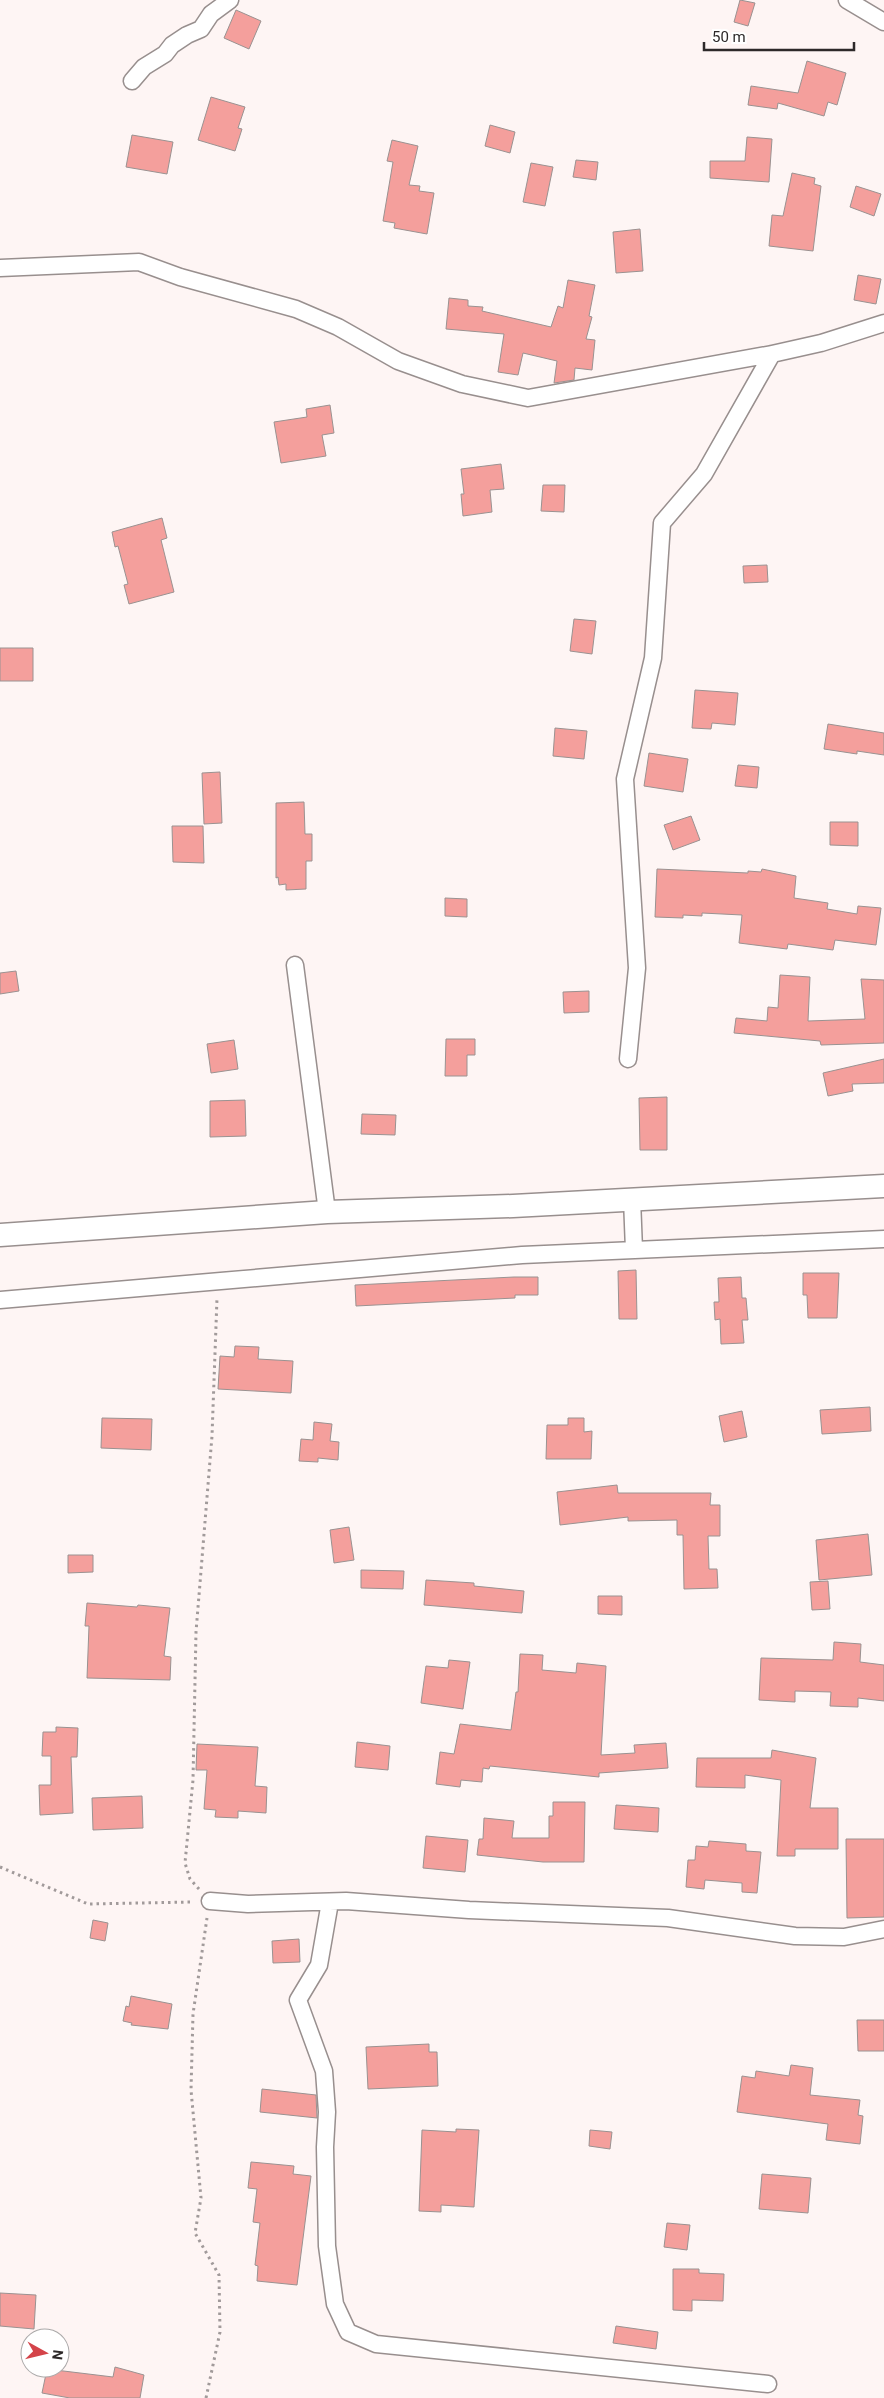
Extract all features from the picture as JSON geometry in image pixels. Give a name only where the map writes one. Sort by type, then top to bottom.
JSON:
[{"type":"main road","points":[[0,1235],[328,1212],[513,1206],[884,1186]]},
{"type":"street","points":[[132,81],[144,66],[165,54],[172,45],[187,35],[201,29],[211,14],[230,0]]},
{"type":"street","points":[[847,0],[884,22]]},
{"type":"street","points":[[0,268],[139,262],[180,277],[296,309],[338,327],[398,361],[462,384],[528,398],[772,354],[821,343],[884,323]]},
{"type":"street","points":[[628,1059],[638,968],[625,779],[653,658],[662,523],[704,474],[772,354]]},
{"type":"street","points":[[294,965],[328,1212]]},
{"type":"street","points":[[632,1199],[634,1250]]},
{"type":"street","points":[[0,1300],[522,1255],[884,1239]]},
{"type":"street","points":[[210,1902],[248,1904],[330,1902],[668,1918],[796,1936],[844,1937],[884,1929]]},
{"type":"street","points":[[330,1902],[319,1965],[298,2000],[324,2071],[327,2112],[325,2156],[327,2246],[334,2304],[348,2332],[376,2344],[768,2384]]},
{"type":"path","points":[[210,1902],[190,1880],[185,1863],[193,1780],[196,1632],[212,1436],[218,1280]]},
{"type":"path","points":[[0,1866],[88,1904],[210,1902]]},
{"type":"path","points":[[206,2398],[220,2332],[219,2275],[195,2233],[201,2198],[191,2090],[193,2014],[210,1902]]},
{"type":"building","points":[[740,0],[755,3],[748,26],[734,22]]},
{"type":"building","points":[[236,10],[261,21],[249,49],[224,38]]},
{"type":"building","points":[[807,61],[846,73],[837,105],[828,102],[824,116],[778,103],[777,109],[748,105],[751,86],[798,93]]},
{"type":"building","points":[[211,97],[245,107],[238,128],[242,129],[235,151],[198,140]]},
{"type":"building","points":[[490,125],[515,132],[510,153],[485,146]]},
{"type":"building","points":[[132,135],[173,142],[167,174],[126,167]]},
{"type":"building","points":[[747,137],[772,139],[769,182],[710,178],[710,161],[745,161]]},
{"type":"building","points":[[392,140],[418,146],[409,185],[420,186],[419,191],[434,193],[427,234],[394,228],[395,223],[383,221],[393,162],[387,161]]},
{"type":"building","points":[[576,160],[598,162],[596,180],[573,177]]},
{"type":"building","points":[[531,163],[553,167],[545,206],[523,202]]},
{"type":"building","points":[[792,173],[815,178],[814,184],[821,186],[813,251],[769,246],[772,215],[783,216]]},
{"type":"building","points":[[856,186],[881,194],[874,216],[850,207]]},
{"type":"building","points":[[640,229],[643,271],[616,273],[613,232]]},
{"type":"building","points":[[858,275],[881,279],[876,304],[854,300]]},
{"type":"building","points":[[568,280],[595,285],[589,316],[592,317],[586,339],[595,340],[592,370],[575,368],[574,380],[554,383],[557,361],[523,353],[518,375],[498,372],[504,334],[446,329],[449,298],[468,300],[468,306],[483,307],[482,311],[551,327],[558,306],[563,308]]},
{"type":"building","points":[[330,405],[334,433],[322,435],[326,456],[281,463],[274,422],[307,417],[306,409]]},
{"type":"building","points":[[501,464],[504,489],[490,490],[492,512],[463,516],[461,494],[464,494],[461,469]]},
{"type":"building","points":[[543,485],[565,485],[564,512],[541,511]]},
{"type":"building","points":[[162,518],[167,538],[161,540],[174,592],[129,604],[124,585],[128,584],[118,546],[115,547],[112,532]]},
{"type":"building","points":[[767,565],[768,582],[744,583],[743,566]]},
{"type":"building","points":[[574,619],[596,621],[592,654],[570,651]]},
{"type":"building","points":[[0,648],[33,648],[33,681],[0,681]]},
{"type":"building","points":[[695,690],[738,693],[735,725],[712,723],[711,729],[692,728]]},
{"type":"building","points":[[828,724],[884,733],[884,755],[857,751],[857,754],[824,749]]},
{"type":"building","points":[[555,728],[587,731],[584,759],[553,756]]},
{"type":"building","points":[[649,753],[688,759],[683,792],[644,786]]},
{"type":"building","points":[[738,765],[759,767],[757,788],[735,786]]},
{"type":"building","points":[[220,772],[222,823],[204,824],[202,773]]},
{"type":"building","points":[[304,802],[305,834],[312,834],[312,861],[306,861],[306,889],[286,890],[286,884],[279,885],[278,877],[276,878],[276,803]]},
{"type":"building","points":[[691,816],[700,840],[673,850],[664,825]]},
{"type":"building","points":[[830,822],[858,822],[858,846],[830,845]]},
{"type":"building","points":[[172,826],[203,826],[204,863],[173,862]]},
{"type":"building","points":[[657,869],[748,873],[748,871],[761,872],[762,869],[796,876],[794,898],[828,903],[827,909],[857,914],[858,906],[881,908],[876,945],[835,940],[833,950],[788,944],[787,949],[739,943],[742,915],[702,913],[702,916],[683,915],[683,918],[655,917]]},
{"type":"building","points":[[445,898],[467,899],[467,917],[445,916]]},
{"type":"building","points":[[16,971],[19,991],[0,994],[0,973]]},
{"type":"building","points":[[780,975],[810,977],[808,1021],[865,1019],[861,979],[884,980],[884,1043],[821,1045],[820,1041],[734,1033],[736,1018],[767,1021],[768,1007],[778,1008]]},
{"type":"building","points":[[589,991],[589,1012],[564,1013],[563,992]]},
{"type":"building","points":[[446,1039],[475,1039],[475,1055],[467,1055],[467,1076],[445,1076]]},
{"type":"building","points":[[234,1040],[238,1069],[211,1073],[207,1044]]},
{"type":"building","points":[[884,1059],[884,1083],[852,1084],[853,1091],[828,1096],[823,1073]]},
{"type":"building","points":[[667,1097],[667,1150],[640,1150],[639,1098]]},
{"type":"building","points":[[245,1100],[246,1136],[210,1137],[210,1101]]},
{"type":"building","points":[[362,1114],[396,1115],[395,1135],[361,1134]]},
{"type":"building","points":[[636,1270],[637,1319],[619,1319],[618,1271]]},
{"type":"building","points":[[803,1273],[839,1273],[837,1318],[808,1318],[807,1295],[803,1295]]},
{"type":"building","points":[[538,1277],[538,1295],[515,1295],[515,1298],[356,1306],[355,1285]]},
{"type":"building","points":[[741,1277],[742,1298],[746,1298],[748,1320],[742,1320],[744,1343],[721,1344],[720,1319],[715,1320],[714,1302],[719,1302],[718,1278]]},
{"type":"building","points":[[235,1346],[259,1347],[258,1359],[293,1361],[291,1393],[218,1389],[220,1356],[234,1357]]},
{"type":"building","points":[[870,1407],[871,1431],[822,1434],[820,1410]]},
{"type":"building","points":[[742,1411],[747,1437],[724,1442],[719,1416]]},
{"type":"building","points":[[102,1418],[152,1419],[151,1450],[101,1448]]},
{"type":"building","points":[[568,1418],[584,1418],[584,1432],[592,1431],[591,1459],[546,1459],[547,1425],[568,1425]]},
{"type":"building","points":[[314,1422],[332,1424],[330,1441],[339,1442],[338,1460],[318,1458],[318,1462],[299,1461],[301,1439],[313,1440]]},
{"type":"building","points":[[617,1485],[618,1493],[711,1493],[710,1505],[720,1505],[720,1536],[708,1536],[709,1569],[717,1569],[718,1588],[684,1589],[683,1535],[677,1535],[677,1520],[628,1521],[628,1517],[560,1525],[557,1492]]},
{"type":"building","points":[[349,1527],[354,1560],[334,1563],[330,1530]]},
{"type":"building","points":[[868,1534],[872,1575],[819,1580],[816,1540]]},
{"type":"building","points":[[68,1555],[93,1555],[93,1572],[68,1573]]},
{"type":"building","points":[[361,1570],[404,1571],[403,1589],[361,1588]]},
{"type":"building","points":[[426,1580],[474,1583],[474,1586],[524,1591],[522,1613],[424,1605]]},
{"type":"building","points":[[828,1581],[830,1609],[812,1610],[810,1582]]},
{"type":"building","points":[[598,1596],[622,1596],[622,1615],[598,1614]]},
{"type":"building","points":[[87,1603],[170,1608],[164,1656],[171,1657],[170,1680],[87,1678],[89,1626],[85,1626]]},
{"type":"building","points":[[834,1642],[861,1644],[860,1662],[884,1665],[884,1701],[858,1698],[858,1707],[830,1706],[831,1692],[795,1691],[795,1702],[759,1700],[761,1658],[833,1660]]},
{"type":"building","points":[[520,1654],[543,1655],[542,1670],[576,1673],[577,1663],[606,1666],[601,1755],[635,1753],[634,1745],[666,1743],[668,1768],[599,1773],[599,1777],[490,1766],[489,1769],[483,1768],[482,1782],[461,1780],[460,1787],[436,1784],[440,1752],[454,1754],[460,1724],[511,1730],[516,1692],[518,1692]]},
{"type":"building","points":[[449,1660],[470,1662],[463,1709],[421,1703],[426,1666],[448,1668]]},
{"type":"building","points":[[56,1727],[78,1728],[77,1757],[71,1757],[73,1813],[40,1815],[39,1785],[51,1785],[51,1756],[42,1756],[43,1732],[56,1732]]},
{"type":"building","points":[[357,1742],[390,1746],[388,1770],[355,1767]]},
{"type":"building","points":[[197,1744],[258,1747],[255,1786],[267,1787],[266,1813],[238,1811],[238,1818],[215,1817],[216,1810],[204,1809],[207,1770],[196,1770]]},
{"type":"building","points":[[772,1750],[816,1758],[810,1808],[838,1808],[838,1849],[795,1849],[795,1856],[777,1856],[781,1780],[745,1775],[745,1788],[696,1787],[697,1758],[771,1758]]},
{"type":"building","points":[[142,1796],[143,1828],[93,1830],[92,1798]]},
{"type":"building","points":[[553,1802],[585,1802],[584,1862],[543,1862],[477,1855],[479,1839],[483,1839],[484,1818],[514,1821],[512,1838],[549,1838],[549,1816],[553,1816]]},
{"type":"building","points":[[616,1805],[659,1808],[658,1832],[614,1829]]},
{"type":"building","points":[[426,1836],[468,1840],[465,1872],[423,1868]]},
{"type":"building","points":[[846,1839],[884,1839],[884,1917],[847,1918]]},
{"type":"building","points":[[709,1841],[746,1844],[746,1851],[761,1852],[757,1893],[742,1892],[742,1883],[705,1880],[704,1889],[686,1887],[688,1860],[695,1860],[696,1846],[708,1847]]},
{"type":"building","points":[[93,1920],[108,1923],[105,1941],[90,1938]]},
{"type":"building","points":[[299,1939],[300,1962],[273,1963],[272,1941]]},
{"type":"building","points":[[131,1996],[172,2004],[168,2029],[131,2025],[132,2023],[123,2021],[126,2006],[129,2007]]},
{"type":"building","points":[[857,2020],[884,2020],[884,2051],[858,2051]]},
{"type":"building","points":[[429,2044],[429,2052],[437,2052],[438,2086],[368,2089],[366,2047]]},
{"type":"building","points":[[791,2065],[813,2068],[810,2095],[860,2100],[858,2115],[863,2116],[860,2144],[826,2140],[828,2124],[737,2112],[742,2076],[755,2078],[756,2071],[789,2076]]},
{"type":"building","points":[[262,2089],[316,2095],[317,2118],[260,2112]]},
{"type":"building","points":[[456,2129],[479,2130],[474,2207],[441,2205],[441,2212],[419,2211],[422,2130],[456,2132]]},
{"type":"building","points":[[590,2130],[612,2132],[610,2149],[589,2146]]},
{"type":"building","points":[[251,2162],[294,2166],[293,2174],[311,2176],[297,2285],[257,2281],[258,2266],[255,2265],[260,2223],[253,2222],[257,2189],[248,2188]]},
{"type":"building","points":[[762,2174],[811,2178],[808,2213],[759,2209]]},
{"type":"building","points":[[667,2223],[690,2225],[687,2250],[664,2247]]},
{"type":"building","points":[[673,2269],[699,2269],[699,2273],[724,2274],[723,2301],[692,2300],[692,2311],[673,2310]]},
{"type":"building","points":[[0,2293],[36,2295],[34,2328],[0,2326]]},
{"type":"building","points":[[616,2326],[658,2332],[656,2349],[613,2343]]},
{"type":"building","points":[[115,2367],[144,2375],[140,2398],[70,2398],[42,2393],[45,2378],[70,2378],[70,2372],[113,2377]]}]
